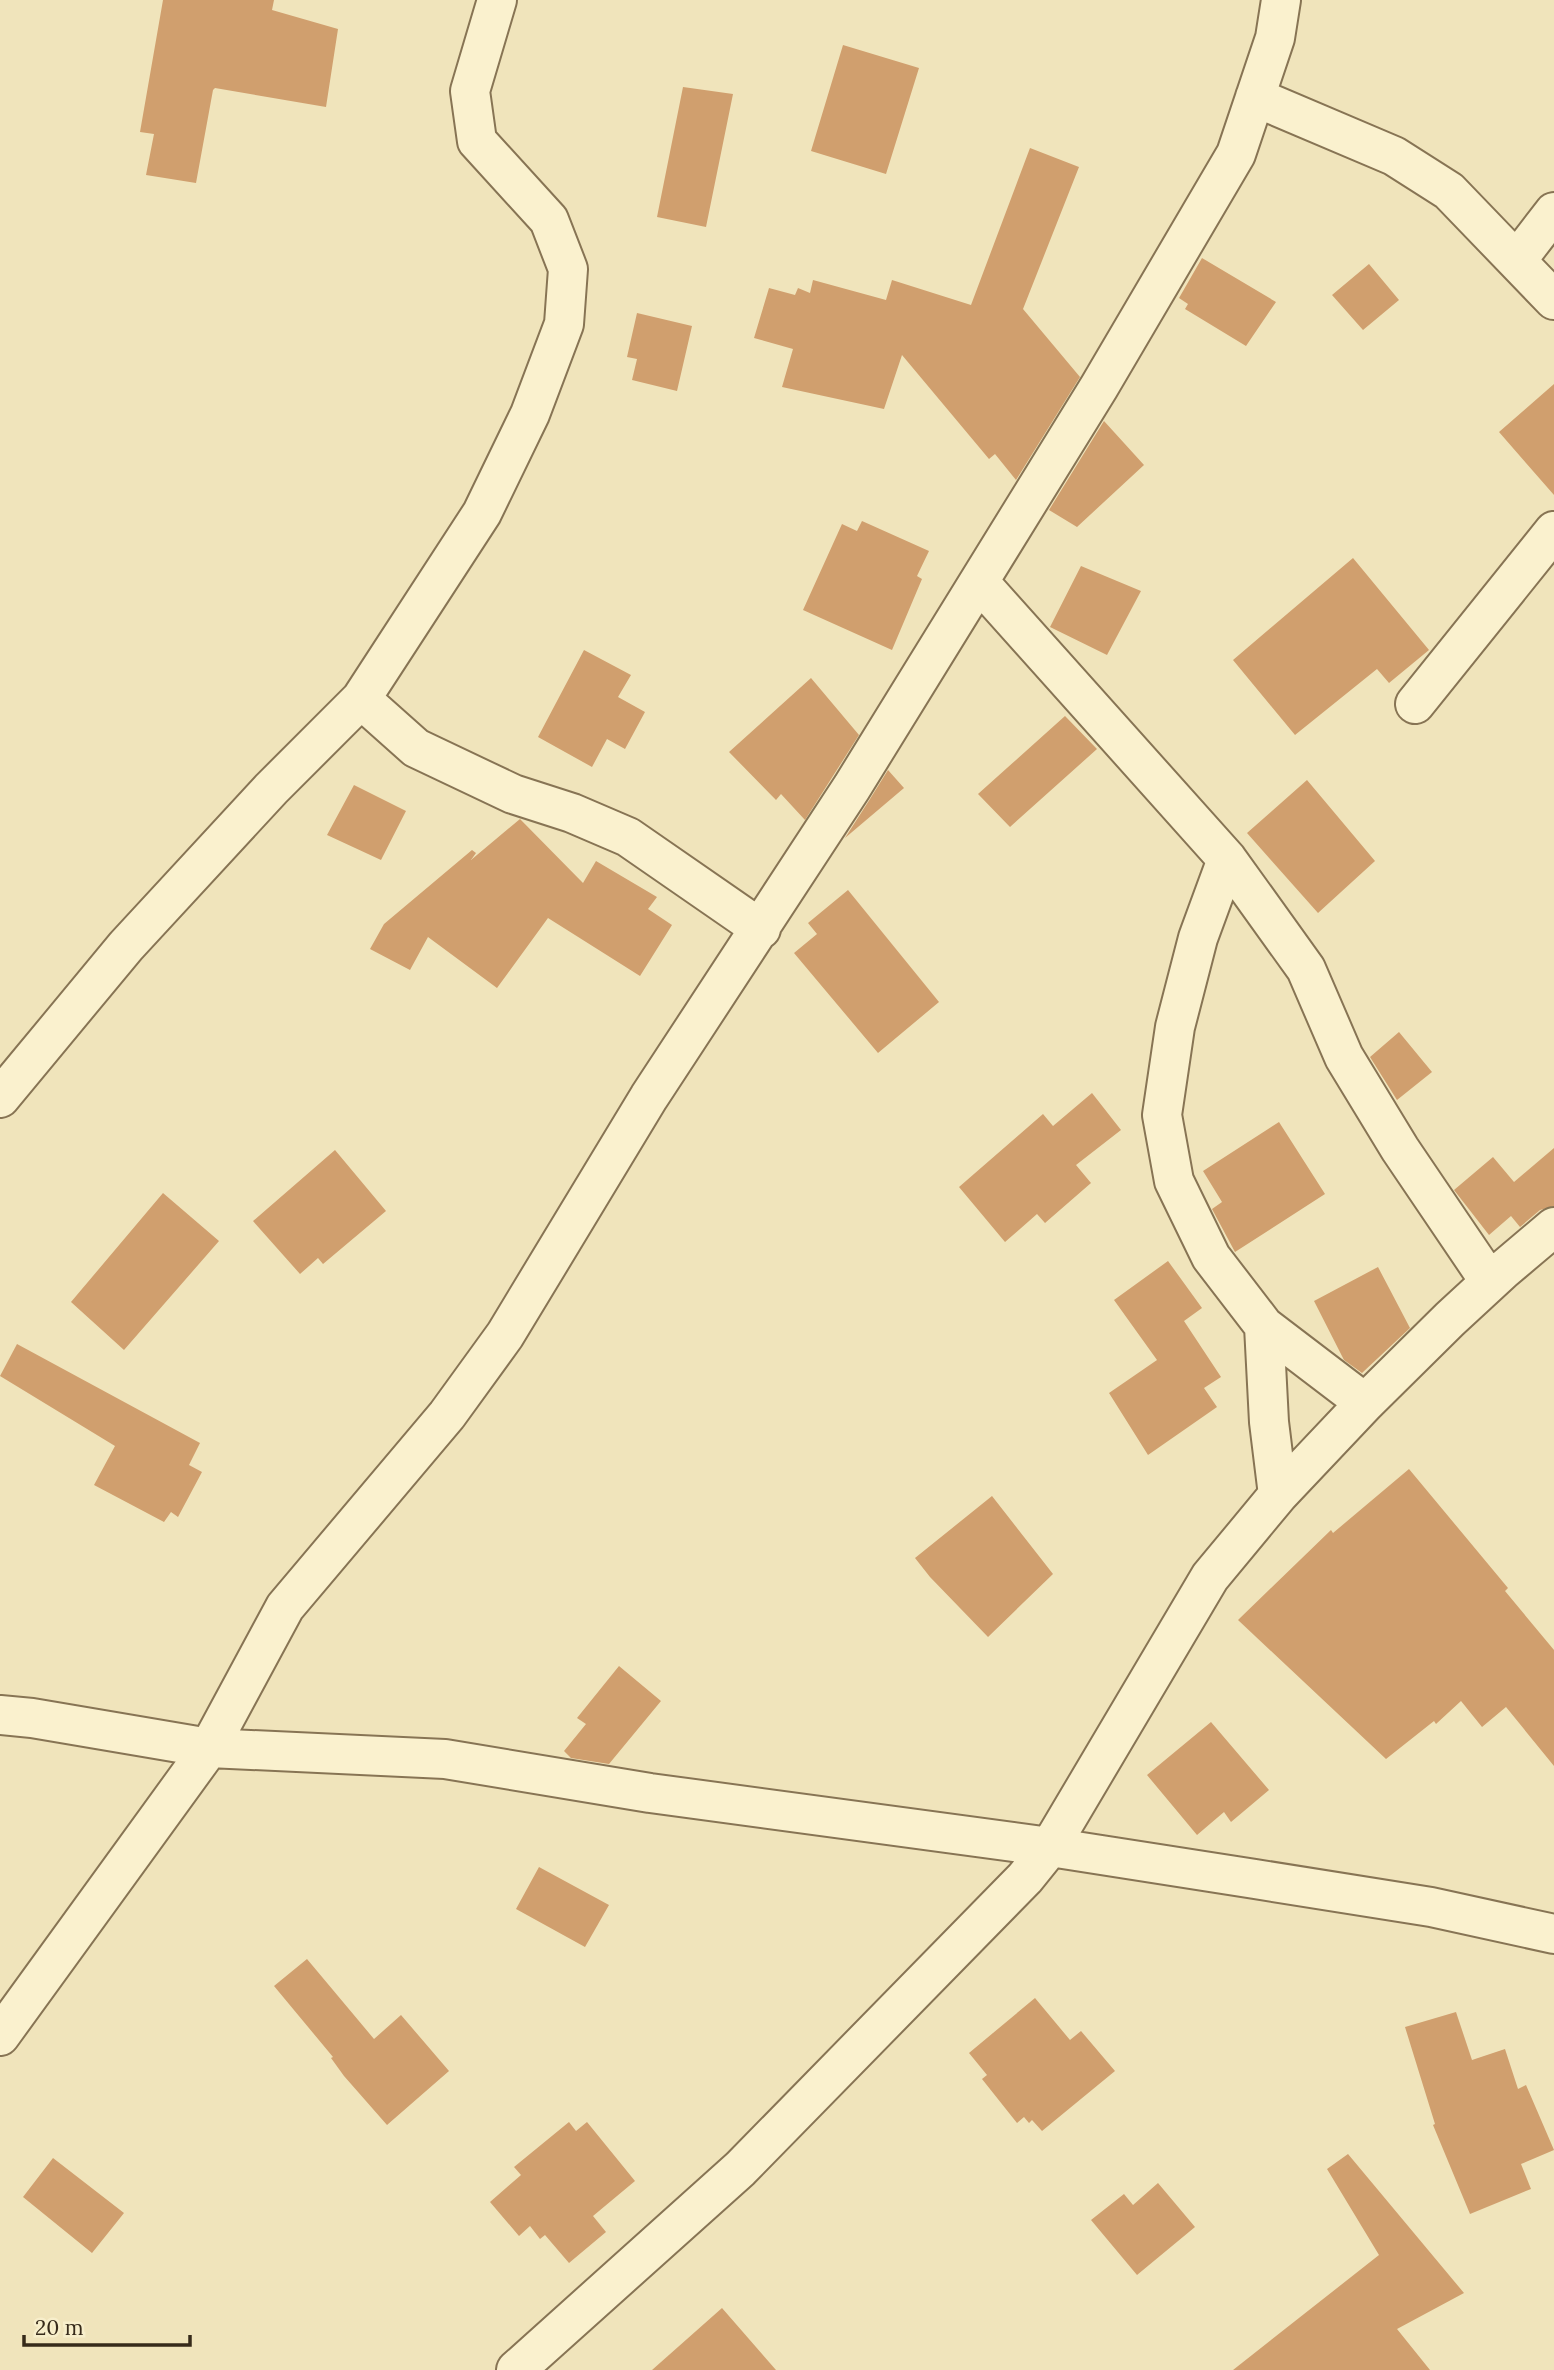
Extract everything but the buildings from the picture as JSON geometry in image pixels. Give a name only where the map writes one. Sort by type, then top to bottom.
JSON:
[{"type":"street","points":[[0,1098],[126,946],[271,789],[362,699],[482,513],[530,414],[564,324],[568,270],[549,220],[477,141],[470,91],[496,0]]},
{"type":"street","points":[[0,2036],[209,1748],[285,1607],[447,1415],[506,1335],[649,1097],[761,929],[980,583],[1236,153],[1275,38],[1282,0]]},
{"type":"street","points":[[1255,97],[1394,156],[1449,191],[1554,300]]},
{"type":"street","points":[[1517,260],[1554,212]]},
{"type":"street","points":[[1415,704],[1554,531]]},
{"type":"street","points":[[980,583],[1227,859],[1306,969],[1344,1057],[1400,1149],[1490,1282]]},
{"type":"street","points":[[362,699],[416,748],[513,794],[628,837],[761,929]]},
{"type":"street","points":[[1227,859],[1198,938],[1175,1027],[1163,1115],[1174,1181],[1211,1256],[1264,1326],[1366,1404]]},
{"type":"street","points":[[516,2370],[740,2169],[1025,1878],[1050,1847],[1210,1577],[1278,1495],[1366,1404],[1490,1282],[1554,1227]]},
{"type":"street","points":[[1264,1326],[1269,1422],[1278,1495]]},
{"type":"street","points":[[0,1715],[209,1748],[446,1759],[650,1793],[1050,1847],[1432,1908],[1554,1934]]}]
